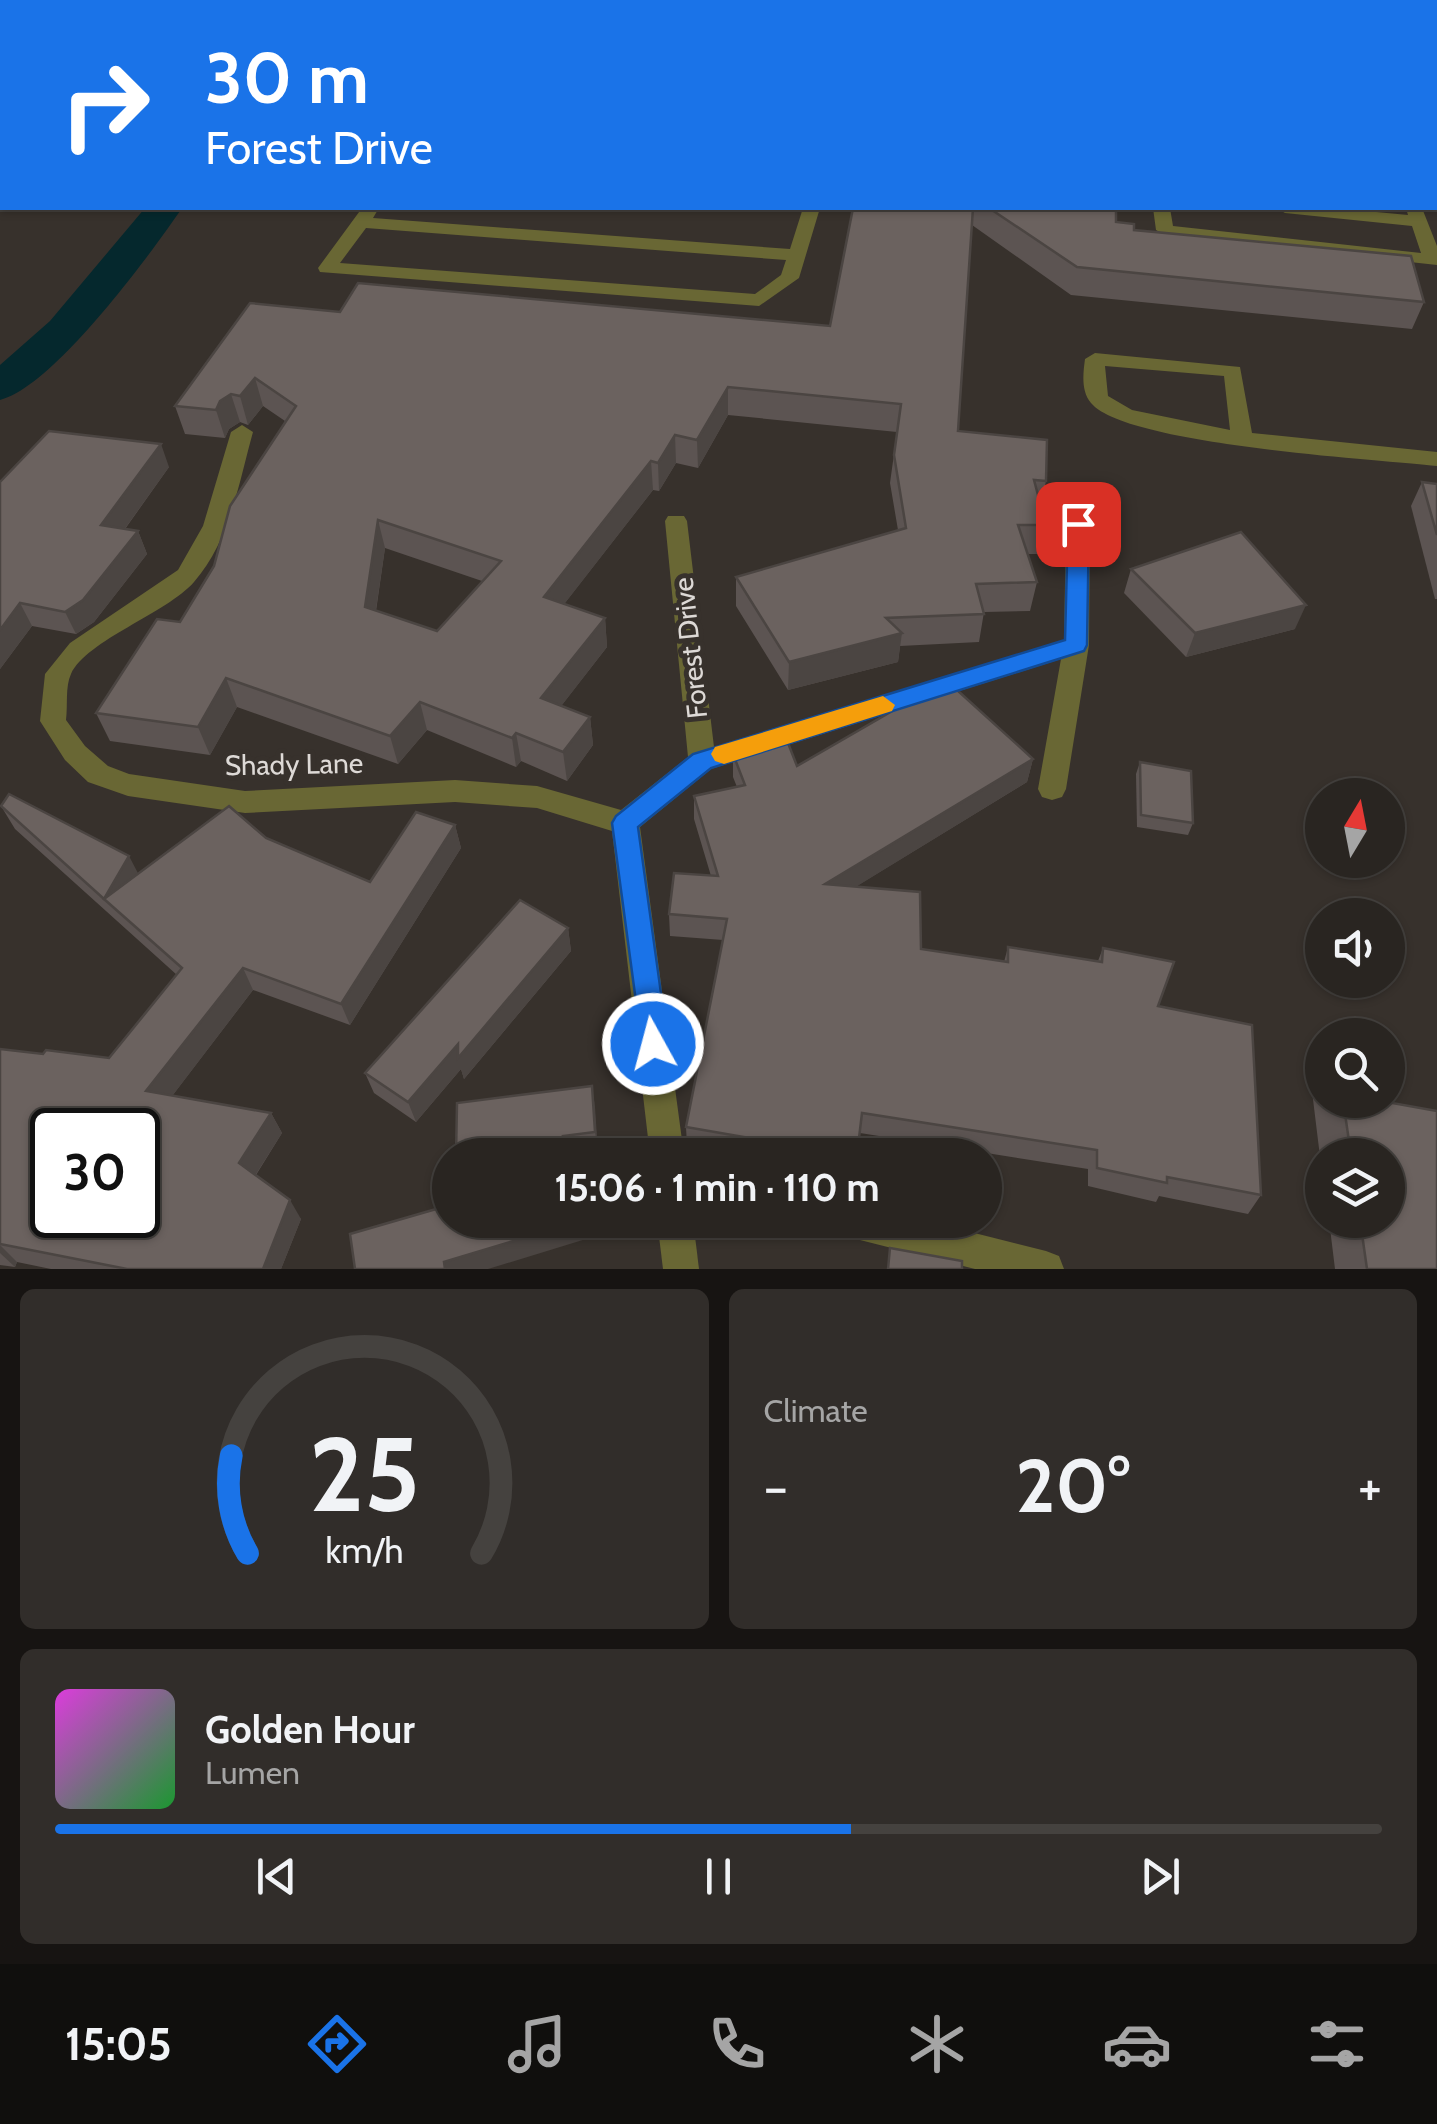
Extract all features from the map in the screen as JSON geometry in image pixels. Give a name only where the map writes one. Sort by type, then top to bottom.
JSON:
[{"type":"street","points":[[797,255],[365,215],[327,268],[759,300],[790,278],[797,255],[809,210]]},
{"type":"street","points":[[1162,210],[1165,230],[1433,260],[1416,214],[1329,210]]},
{"type":"street","points":[[1428,259],[1437,280]]},
{"type":"street","points":[[1242,436],[1233,371],[1095,359],[1093,382],[1098,400],[1117,414],[1166,427],[1242,436],[1437,458]]},
{"type":"street","name":"Shady Lane","points":[[242,432],[213,530],[186,576],[77,650],[58,672],[53,721],[75,753],[98,774],[128,785],[244,802],[456,791],[537,797],[625,823]]},
{"type":"street","name":"Forest Drive","points":[[676,522],[702,760]]},
{"type":"street","points":[[1052,789],[1076,645],[1078,524]]},
{"type":"street","points":[[665,1138],[625,823],[702,760],[1076,645]]},
{"type":"street","points":[[681,1269],[682,1238]]},
{"type":"street","points":[[923,1238],[1046,1269]]},
{"type":"building","points":[[853,210],[973,210],[958,431],[1047,440],[1046,481],[1034,480],[1046,525],[1018,525],[1037,582],[976,584],[984,614],[886,618],[902,633],[789,662],[736,577],[906,528],[894,455],[901,404],[728,387],[697,440],[675,435],[658,463],[651,461],[544,597],[605,618],[541,698],[590,717],[563,752],[516,733],[512,738],[420,702],[390,736],[226,678],[198,727],[96,713],[157,619],[180,622],[214,566],[230,506],[296,406],[255,378],[240,396],[231,394],[220,401],[216,410],[175,406],[250,303],[340,312],[358,283],[830,326]],"holes":[[[378,520],[501,561],[437,631],[365,607]]]},
{"type":"building","points":[[992,210],[1116,210],[1116,222],[1134,224],[1134,230],[1411,256],[1424,302],[1077,267]]},
{"type":"building","points":[[49,431],[161,444],[101,525],[138,531],[83,600],[65,612],[20,603],[0,630],[0,482]]},
{"type":"building","points":[[1422,482],[1437,484],[1437,535]]},
{"type":"building","points":[[1241,532],[1306,605],[1195,633],[1131,569]]},
{"type":"building","points":[[946,680],[1033,759],[825,884],[920,892],[921,949],[1008,962],[1008,947],[1102,962],[1103,948],[1174,962],[1158,1006],[1252,1025],[1261,1195],[1167,1177],[1167,1183],[1097,1168],[1097,1150],[862,1113],[859,1138],[749,1138],[686,1127],[727,919],[669,914],[674,873],[718,876],[694,796],[745,785],[733,754],[788,743],[797,766]]},
{"type":"building","points":[[1140,762],[1191,771],[1193,823],[1141,815]]},
{"type":"building","points":[[9,794],[129,856],[104,899],[1,806]]},
{"type":"building","points":[[229,806],[266,838],[370,882],[416,812],[455,825],[341,1004],[243,968],[146,1091],[271,1113],[239,1163],[290,1200],[263,1269],[127,1269],[0,1244],[0,1049],[109,1058],[182,968],[104,899]]},
{"type":"building","points":[[520,900],[568,928],[458,1058],[458,1044],[408,1102],[365,1073]]},
{"type":"building","points":[[592,1086],[595,1132],[563,1138],[456,1138],[457,1103]]},
{"type":"building","points":[[1405,1105],[1437,1111],[1437,1269],[1367,1269],[1363,1238],[1405,1238],[1405,1138],[1349,1138],[1346,1118],[1405,1118]]},
{"type":"building","points":[[432,1210],[432,1238],[523,1238],[444,1262],[445,1269],[355,1269],[350,1234]]},
{"type":"building","points":[[890,1248],[962,1261],[962,1269],[888,1269]]},
{"type":"waterway","points":[[0,387],[65,330],[162,210]]},
{"type":"slow traffic","points":[[724,754],[883,705]]},
{"type":"route","points":[[653,1044],[625,823],[702,760],[1076,645],[1078,524]]}]
